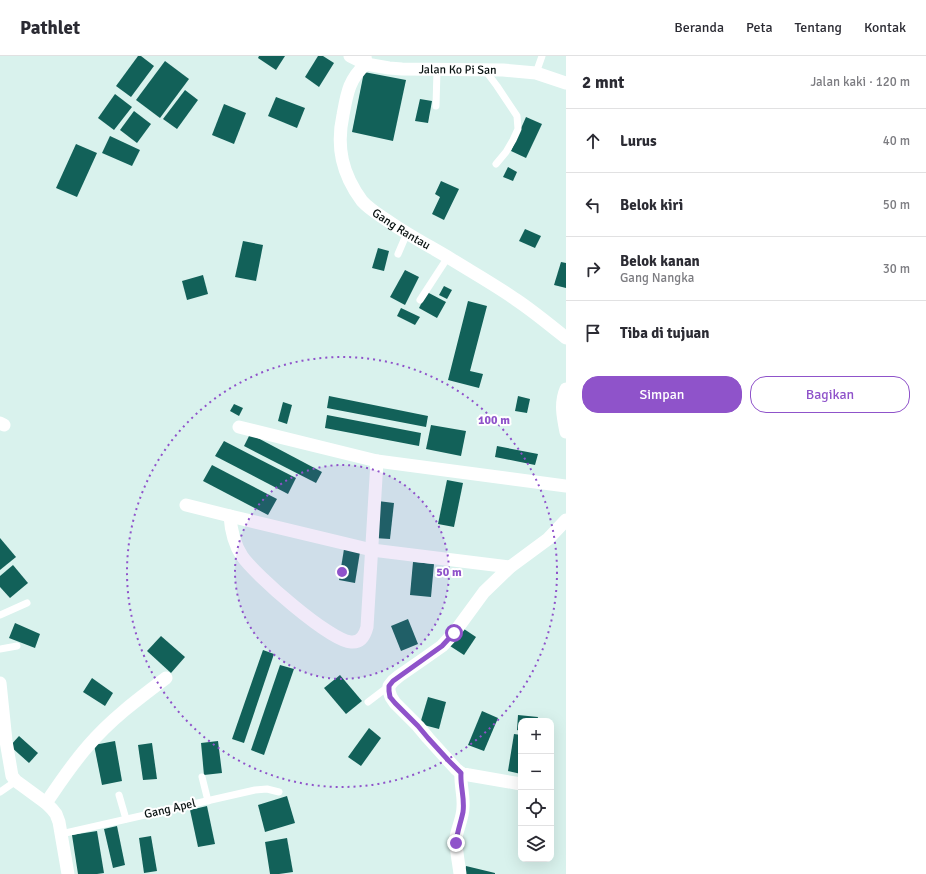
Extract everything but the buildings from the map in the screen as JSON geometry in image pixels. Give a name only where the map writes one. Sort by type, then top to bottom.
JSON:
[{"type":"street","name":"Jalan Ko Pi San","points":[[350,56],[389,68],[402,70],[508,70],[536,73],[566,83]]},
{"type":"street","name":"Gang Rantau","points":[[366,60],[354,77],[349,88],[340,127],[339,141],[341,157],[354,190],[374,212],[515,299],[566,338]]},
{"type":"street","points":[[566,389],[563,395],[562,409],[566,432]]},
{"type":"street","points":[[239,427],[378,461],[566,486]]},
{"type":"street","points":[[230,516],[231,530],[236,545],[242,556],[258,575],[283,597],[327,631],[343,640],[351,642],[357,641],[362,639],[365,634],[366,627],[378,461]]},
{"type":"street","points":[[186,505],[372,550],[510,567]]},
{"type":"street","points":[[518,783],[461,773],[390,697],[389,686],[399,676],[442,646],[454,633],[484,592],[510,567],[548,539],[565,522]]},
{"type":"street","points":[[46,803],[88,745],[131,704],[166,678]]},
{"type":"street","points":[[0,682],[12,776],[16,781],[46,803],[56,814],[59,822],[68,874]]},
{"type":"street","points":[[460,874],[456,837],[463,812],[461,773]]},
{"type":"lane","points":[[536,73],[542,56]]},
{"type":"lane","points":[[436,106],[437,70]]},
{"type":"lane","points":[[485,70],[516,116],[518,129],[506,152],[496,164]]},
{"type":"lane","points":[[398,254],[407,233]]},
{"type":"lane","points":[[420,300],[448,258]]},
{"type":"lane","points":[[0,616],[27,603]]},
{"type":"lane","points":[[0,649],[17,646]]},
{"type":"lane","points":[[368,702],[389,686]]},
{"type":"lane","points":[[202,777],[208,801]]},
{"type":"lane","points":[[0,792],[16,781]]},
{"type":"lane","name":"Gang Apel","points":[[61,834],[260,789],[279,792]]},
{"type":"lane","points":[[119,795],[126,820]]},
{"type":"route","points":[[454,633],[442,646],[393,681],[389,686],[389,691],[390,697],[395,703],[461,773],[463,812],[456,837],[456,843]]}]
